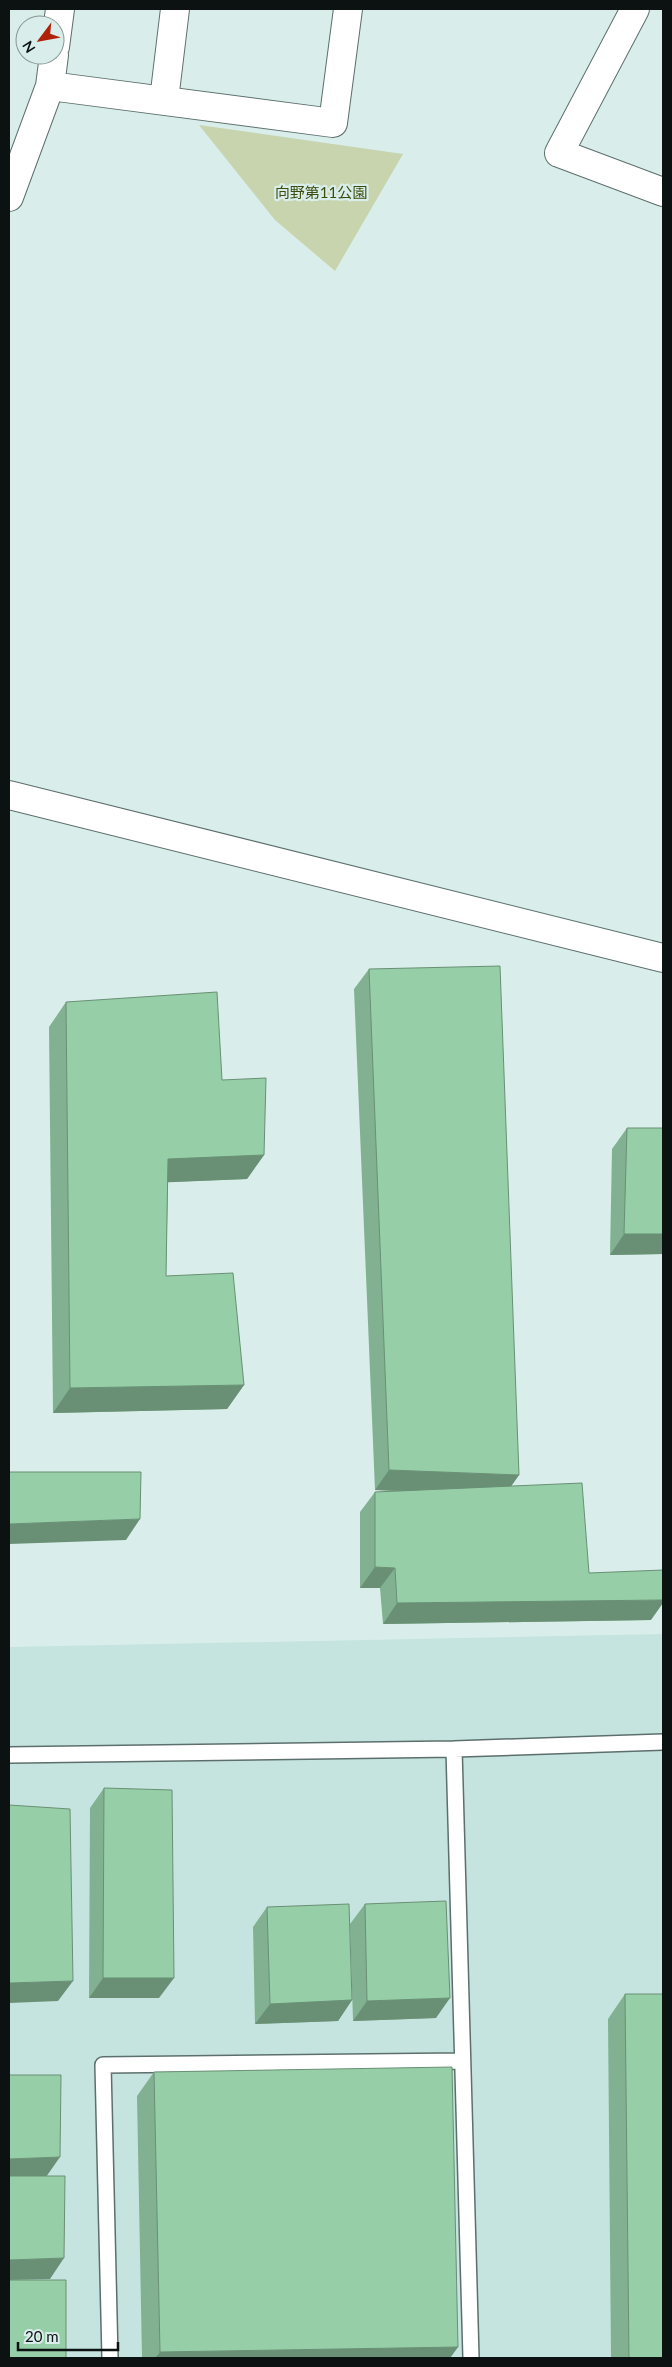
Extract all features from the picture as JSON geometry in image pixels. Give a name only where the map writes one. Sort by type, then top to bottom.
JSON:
[{"type":"street","points":[[164,100],[175,9]]},
{"type":"street","points":[[50,86],[333,123],[348,9]]},
{"type":"street","points":[[635,9],[559,153],[663,192]]},
{"type":"street","points":[[9,197],[50,86],[53,65]]},
{"type":"street","points":[[9,795],[663,958]]},
{"type":"lane","points":[[9,1755],[454,1749],[663,1742]]},
{"type":"lane","points":[[454,1749],[470,2358]]},
{"type":"lane","points":[[110,2358],[103,2065],[462,2061]]},
{"type":"shaded area","points":[[663,1634],[663,2358],[9,2358],[9,1647]]},
{"type":"green space","name":"向野第11公園","points":[[199,125],[403,154],[335,271],[275,220]]},
{"type":"building","points":[[500,966],[519,1475],[389,1470],[369,969]]},
{"type":"building","points":[[217,992],[222,1080],[266,1078],[264,1155],[168,1159],[166,1276],[233,1273],[244,1385],[70,1388],[66,1002]]},
{"type":"building","points":[[627,1128],[663,1128],[663,1234],[624,1234]]},
{"type":"building","points":[[9,1472],[141,1472],[140,1519],[9,1524]]},
{"type":"building","points":[[582,1483],[589,1573],[663,1570],[663,1600],[397,1603],[395,1568],[375,1567],[375,1492]]},
{"type":"building","points":[[104,1788],[172,1790],[174,1978],[103,1978]]},
{"type":"building","points":[[9,1805],[70,1809],[73,1981],[9,1983]]},
{"type":"building","points":[[446,1901],[450,1998],[367,2001],[365,1904]]},
{"type":"building","points":[[349,1904],[352,2000],[270,2004],[267,1907]]},
{"type":"building","points":[[625,1994],[663,1994],[663,2358],[629,2358]]},
{"type":"building","points":[[452,2067],[458,2347],[160,2352],[154,2072]]},
{"type":"building","points":[[9,2075],[61,2075],[60,2157],[9,2159]]},
{"type":"building","points":[[9,2176],[65,2176],[64,2258],[9,2260]]},
{"type":"building","points":[[9,2280],[66,2280],[66,2358],[9,2358]]}]
